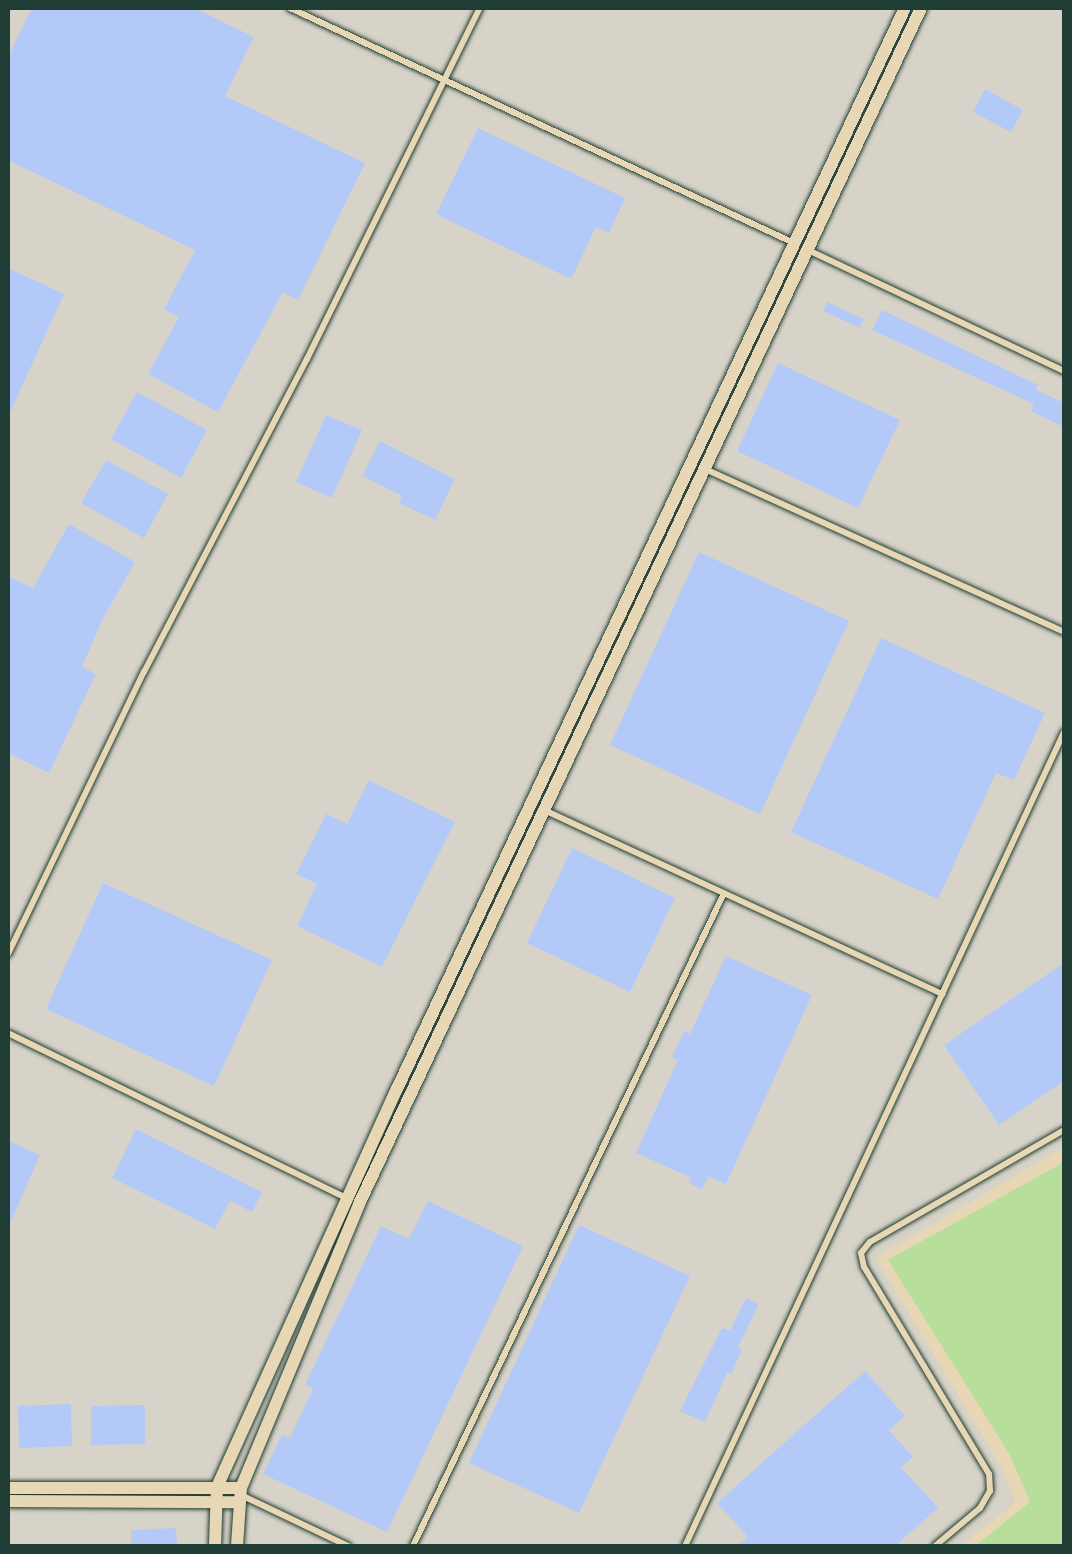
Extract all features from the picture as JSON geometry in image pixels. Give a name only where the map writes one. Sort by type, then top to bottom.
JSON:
[{"type":"street","points":[[215,1546],[217,1486],[704,469],[905,8]]},
{"type":"street","points":[[237,1546],[239,1494],[353,1202],[799,246],[921,8]]},
{"type":"street","points":[[8,1488],[217,1486],[239,1494]]},
{"type":"street","points":[[8,1501],[214,1502],[239,1494]]},
{"type":"lane","points":[[290,8],[1064,371]]},
{"type":"lane","points":[[8,954],[153,654],[308,359],[480,8]]},
{"type":"lane","points":[[704,469],[1064,632]]},
{"type":"lane","points":[[685,1546],[1064,732]]},
{"type":"lane","points":[[543,810],[943,994]]},
{"type":"lane","points":[[413,1546],[724,893]]},
{"type":"lane","points":[[8,1033],[353,1202]]},
{"type":"lane","points":[[935,1546],[980,1508],[990,1491],[989,1474],[864,1267],[861,1252],[870,1242],[1064,1130]]},
{"type":"lane","points":[[239,1494],[348,1546]]},
{"type":"shaded area","points":[[8,8],[1064,8],[1064,1147],[876,1258],[999,1463],[1016,1502],[961,1546],[8,1546]]},
{"type":"green space","points":[[1064,1162],[1064,1546],[975,1546],[1030,1502],[1010,1455],[888,1260]]},
{"type":"building","points":[[32,8],[194,8],[254,37],[225,96],[365,163],[298,300],[283,292],[218,412],[148,374],[179,317],[164,309],[195,250],[8,160],[8,57]]},
{"type":"building","points":[[985,89],[1023,110],[1011,132],[973,112]]},
{"type":"building","points":[[478,128],[625,198],[609,233],[596,227],[571,279],[436,214]]},
{"type":"building","points":[[8,268],[64,294],[8,417]]},
{"type":"building","points":[[827,302],[864,319],[860,328],[823,311]]},
{"type":"building","points":[[882,310],[1038,385],[1035,389],[1064,403],[1064,427],[1031,411],[1034,404],[872,330]]},
{"type":"building","points":[[778,363],[900,420],[858,508],[737,451]]},
{"type":"building","points":[[137,392],[207,430],[181,478],[111,439]]},
{"type":"building","points":[[326,415],[362,430],[332,498],[296,482]]},
{"type":"building","points":[[380,441],[455,479],[435,520],[399,503],[402,496],[362,476]]},
{"type":"building","points":[[106,460],[168,494],[144,538],[81,503]]},
{"type":"building","points":[[69,524],[135,562],[102,620],[82,667],[96,674],[49,773],[8,753],[8,576],[33,588]]},
{"type":"building","points":[[699,552],[849,621],[760,814],[610,745]]},
{"type":"building","points":[[881,638],[1045,713],[1014,780],[996,773],[938,899],[791,832]]},
{"type":"building","points":[[369,780],[455,822],[382,967],[297,926],[317,884],[296,874],[326,814],[347,824]]},
{"type":"building","points":[[572,848],[675,898],[630,992],[527,943]]},
{"type":"building","points":[[103,883],[272,960],[214,1086],[46,1009]]},
{"type":"building","points":[[726,956],[812,995],[726,1184],[708,1176],[702,1189],[689,1183],[692,1178],[636,1153],[678,1060],[672,1057],[684,1031],[690,1034]]},
{"type":"building","points":[[1064,963],[1064,1081],[999,1125],[944,1045]]},
{"type":"building","points":[[136,1129],[262,1192],[252,1212],[230,1201],[215,1229],[112,1178]]},
{"type":"building","points":[[8,1141],[40,1155],[8,1228]]},
{"type":"building","points":[[428,1201],[523,1246],[387,1532],[263,1474],[282,1435],[290,1438],[313,1389],[305,1385],[381,1226],[409,1239]]},
{"type":"building","points":[[579,1225],[690,1276],[579,1513],[469,1463]]},
{"type":"building","points":[[746,1298],[759,1304],[738,1347],[742,1350],[731,1375],[727,1373],[705,1422],[680,1411],[722,1328],[730,1331]]},
{"type":"building","points":[[865,1371],[905,1416],[889,1430],[913,1457],[901,1467],[938,1508],[895,1546],[737,1546],[748,1537],[717,1503]]},
{"type":"building","points":[[71,1404],[72,1446],[19,1448],[18,1406]]},
{"type":"building","points":[[145,1405],[145,1444],[91,1445],[91,1406]]},
{"type":"building","points":[[176,1528],[177,1546],[131,1546],[131,1530]]}]
